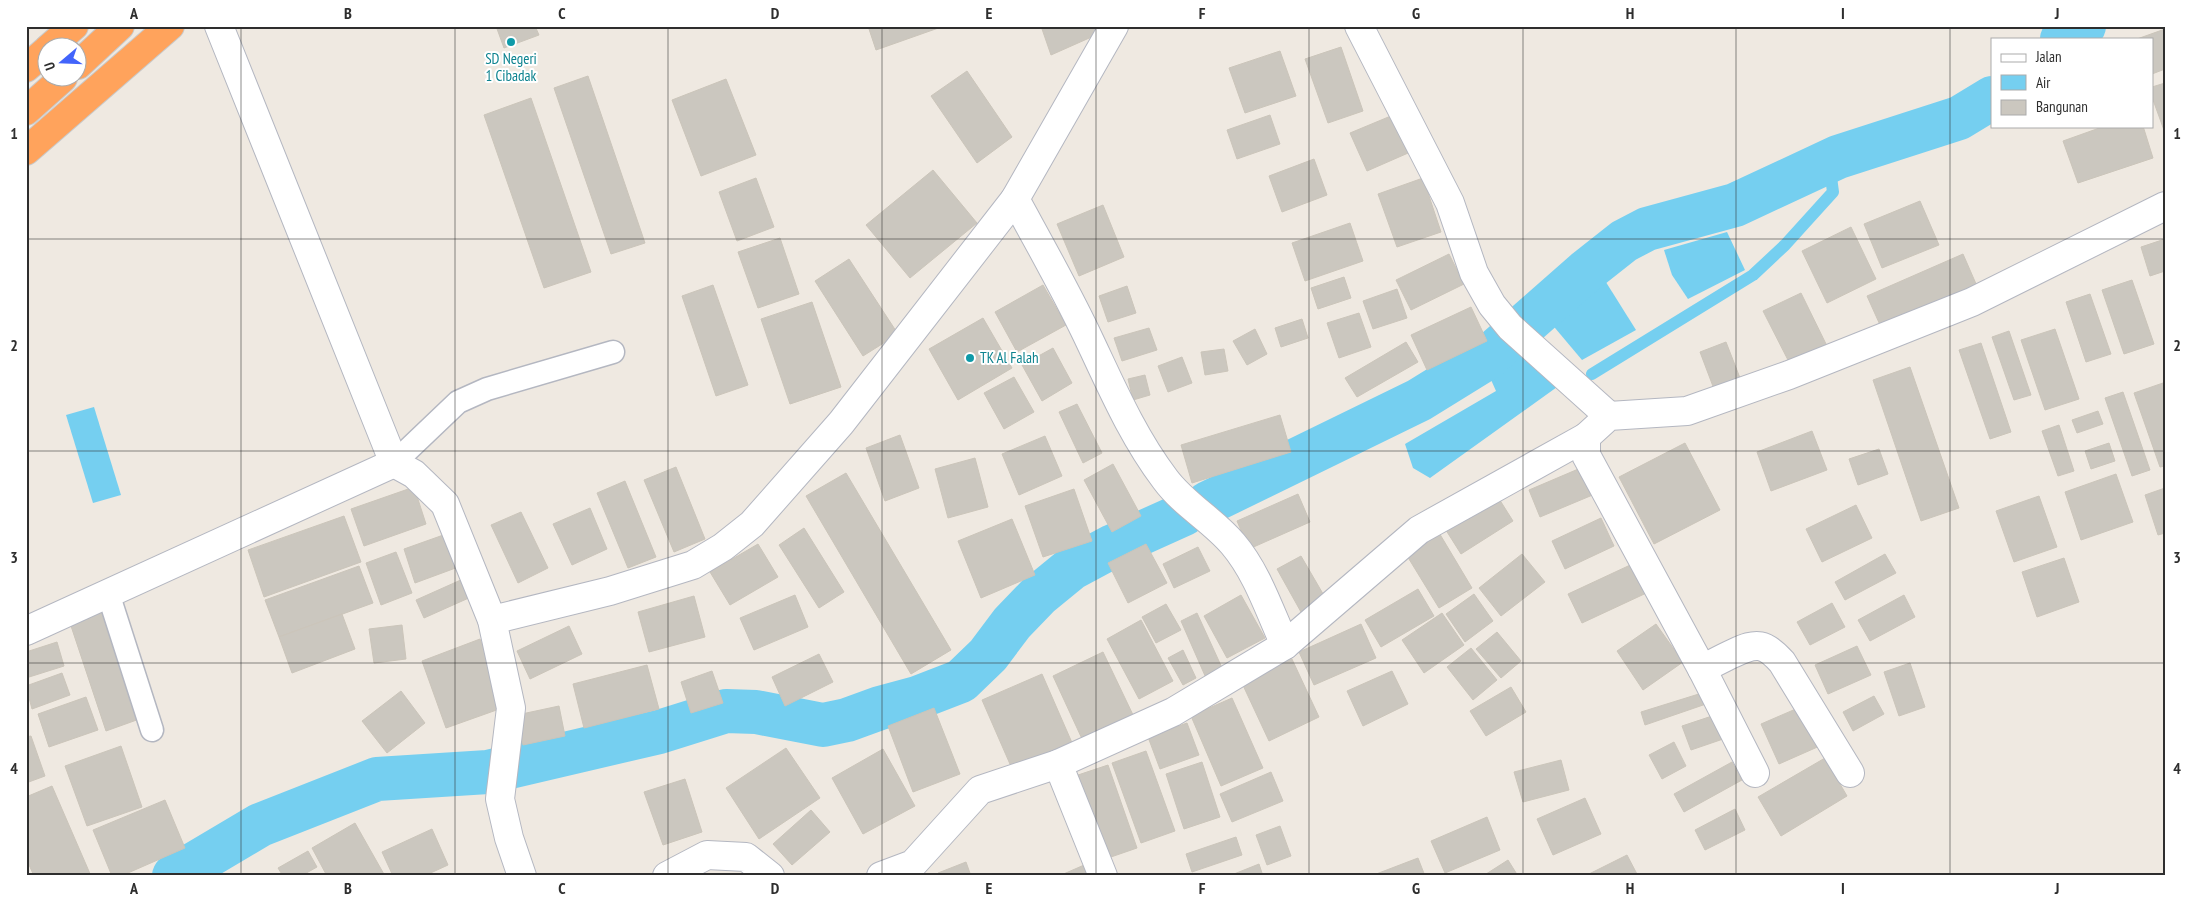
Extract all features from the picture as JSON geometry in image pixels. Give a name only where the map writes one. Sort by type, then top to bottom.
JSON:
[{"type":"highway","points":[[60,38],[74,26]]},
{"type":"highway","points":[[88,56],[120,26]]},
{"type":"highway","points":[[26,151],[170,26]]},
{"type":"highway","points":[[26,68],[38,57]]},
{"type":"highway","points":[[26,111],[52,88]]},
{"type":"street","points":[[219,26],[394,463],[414,474],[445,504],[492,620],[512,708],[503,763],[500,799],[518,874]]},
{"type":"street","points":[[492,620],[610,591],[692,564],[723,547],[752,524],[841,422],[1015,199],[1114,26]]},
{"type":"street","points":[[1359,26],[1450,203],[1474,273],[1492,305],[1510,326],[1609,416]]},
{"type":"street","points":[[1015,199],[1065,291],[1124,416],[1165,480],[1189,506],[1221,531],[1234,545],[1251,570],[1285,645]]},
{"type":"street","points":[[881,876],[913,864],[980,790],[1058,764],[1172,712],[1285,645],[1419,530],[1586,437],[1609,416],[1687,411],[1789,375],[1972,302],[2165,206]]},
{"type":"street","points":[[1586,437],[1586,455],[1702,669],[1755,773]]},
{"type":"street","points":[[26,631],[394,463]]},
{"type":"street","points":[[1702,669],[1751,645],[1762,646],[1772,651],[1782,662],[1850,773]]},
{"type":"street","points":[[1058,764],[1103,876]]},
{"type":"street","points":[[667,876],[707,855],[746,857],[770,876]]},
{"type":"lane","points":[[394,463],[458,402],[487,390],[613,352]]},
{"type":"lane","points":[[108,593],[152,730]]},
{"type":"water","points":[[1727,232],[1745,270],[1688,299],[1672,275],[1664,250]]},
{"type":"water","points":[[1604,279],[1636,330],[1582,360],[1550,322]]},
{"type":"water","points":[[1535,338],[1571,377],[1430,478],[1413,468],[1405,444],[1496,391],[1488,373]]},
{"type":"water","points":[[94,407],[121,495],[93,503],[66,415]]},
{"type":"building","name":"SD Negeri 1 Cibadak","points":[[496,26],[535,26],[539,35],[504,48]]},
{"type":"building","points":[[868,26],[944,26],[876,50]]},
{"type":"building","points":[[1041,26],[1104,26],[1105,31],[1051,55]]},
{"type":"building","points":[[2165,29],[2165,69],[2154,73],[2154,38],[2140,38]]},
{"type":"building","points":[[1341,47],[1363,111],[1328,123],[1305,59]]},
{"type":"building","points":[[1280,51],[1296,96],[1245,113],[1229,68]]},
{"type":"building","points":[[967,71],[1012,137],[977,163],[931,96]]},
{"type":"building","points":[[588,76],[645,243],[611,254],[554,88]]},
{"type":"building","points":[[726,79],[756,155],[701,176],[672,100]]},
{"type":"building","points":[[2165,83],[2165,133],[2154,103],[2154,86]]},
{"type":"building","points":[[531,98],[591,272],[544,288],[484,115]]},
{"type":"building","points":[[1398,113],[1415,150],[1367,171],[1350,133]]},
{"type":"building","points":[[1270,115],[1280,144],[1237,159],[1227,130]]},
{"type":"building","points":[[2099,128],[2144,128],[2153,158],[2078,183],[2063,141]]},
{"type":"building","points":[[1314,159],[1327,195],[1282,212],[1269,176]]},
{"type":"building","points":[[933,170],[977,223],[910,278],[866,225]]},
{"type":"building","points":[[756,178],[774,227],[737,241],[719,192]]},
{"type":"building","points":[[1423,178],[1441,232],[1397,247],[1378,194]]},
{"type":"building","points":[[1920,201],[1939,245],[1882,268],[1864,224]]},
{"type":"building","points":[[1103,205],[1124,257],[1079,276],[1057,224]]},
{"type":"building","points":[[1350,223],[1363,261],[1305,281],[1292,243]]},
{"type":"building","points":[[1851,227],[1876,279],[1827,303],[1802,251]]},
{"type":"building","points":[[780,238],[799,294],[758,308],[738,252]]},
{"type":"building","points":[[2165,239],[2165,271],[2150,276],[2141,247]]},
{"type":"building","points":[[1449,254],[1464,284],[1411,310],[1396,280]]},
{"type":"building","points":[[1963,254],[1980,293],[1885,336],[1867,296]]},
{"type":"building","points":[[849,259],[898,334],[863,356],[815,281]]},
{"type":"building","points":[[1344,277],[1351,298],[1318,309],[1311,288]]},
{"type":"building","points":[[2132,280],[2154,344],[2124,354],[2102,290]]},
{"type":"building","points":[[713,285],[748,385],[716,396],[682,296]]},
{"type":"building","points":[[1043,285],[1066,325],[1017,352],[995,312]]},
{"type":"building","points":[[1127,286],[1136,313],[1108,322],[1099,296]]},
{"type":"building","points":[[1397,289],[1407,318],[1373,329],[1363,301]]},
{"type":"building","points":[[1801,293],[1827,346],[1790,364],[1763,311]]},
{"type":"building","points":[[2090,294],[2111,354],[2086,362],[2066,302]]},
{"type":"building","points":[[812,302],[841,387],[790,404],[761,319]]},
{"type":"building","points":[[1471,307],[1487,341],[1427,370],[1411,335]]},
{"type":"building","points":[[1359,313],[1371,347],[1339,358],[1327,323]]},
{"type":"building","name":"TK Al Falah","points":[[983,318],[1012,368],[958,400],[929,349]]},
{"type":"building","points":[[1302,319],[1308,338],[1281,347],[1275,328]]},
{"type":"building","points":[[1149,328],[1157,350],[1122,361],[1114,338]]},
{"type":"building","points":[[1255,329],[1267,354],[1247,365],[1233,341]]},
{"type":"building","points":[[2055,329],[2079,399],[2045,410],[2021,340]]},
{"type":"building","points":[[2009,331],[2031,395],[2014,400],[1992,337]]},
{"type":"building","points":[[1406,342],[1418,362],[1357,397],[1345,378]]},
{"type":"building","points":[[1726,342],[1740,378],[1714,389],[1700,352]]},
{"type":"building","points":[[1981,343],[2011,432],[1990,439],[1959,350]]},
{"type":"building","points":[[1053,348],[1072,383],[1042,401],[1022,365]]},
{"type":"building","points":[[1224,349],[1228,371],[1205,375],[1201,352]]},
{"type":"building","points":[[1182,357],[1192,383],[1168,392],[1158,366]]},
{"type":"building","points":[[1910,367],[1959,508],[1921,521],[1873,380]]},
{"type":"building","points":[[1145,375],[1150,395],[1133,400],[1128,379]]},
{"type":"building","points":[[1014,377],[1034,412],[1004,429],[984,393]]},
{"type":"building","points":[[2163,383],[2165,389],[2165,466],[2160,467],[2134,393]]},
{"type":"building","points":[[2123,392],[2150,470],[2132,476],[2105,398]]},
{"type":"building","points":[[1077,404],[1102,453],[1083,463],[1059,412]]},
{"type":"building","points":[[2098,411],[2103,424],[2077,433],[2072,420]]},
{"type":"building","points":[[1280,415],[1291,452],[1192,483],[1181,445]]},
{"type":"building","points":[[2059,425],[2074,471],[2058,476],[2042,431]]},
{"type":"building","points":[[1812,431],[1827,470],[1771,491],[1757,452]]},
{"type":"building","points":[[900,435],[919,488],[885,501],[866,448]]},
{"type":"building","points":[[1045,436],[1062,476],[1019,495],[1002,454]]},
{"type":"building","points":[[1685,443],[1720,510],[1654,544],[1619,477]]},
{"type":"building","points":[[2109,443],[2115,461],[2091,469],[2085,451]]},
{"type":"building","points":[[1879,449],[1888,474],[1858,485],[1849,459]]},
{"type":"building","points":[[975,458],[988,507],[948,518],[935,469]]},
{"type":"building","points":[[1113,464],[1141,516],[1112,532],[1084,480]]},
{"type":"building","points":[[676,467],[705,539],[674,552],[644,480]]},
{"type":"building","points":[[1583,467],[1595,494],[1540,517],[1529,490]]},
{"type":"building","points":[[846,473],[951,650],[911,674],[806,496]]},
{"type":"building","points":[[2116,474],[2133,522],[2081,540],[2065,492]]},
{"type":"building","points":[[625,481],[656,557],[628,568],[597,493]]},
{"type":"building","points":[[414,487],[426,524],[364,546],[351,509]]},
{"type":"building","points":[[2165,488],[2165,533],[2158,535],[2145,495]]},
{"type":"building","points":[[1074,489],[1092,541],[1043,557],[1025,506]]},
{"type":"building","points":[[1298,494],[1310,522],[1249,549],[1237,521]]},
{"type":"building","points":[[1496,494],[1513,521],[1461,554],[1444,527]]},
{"type":"building","points":[[2039,496],[2057,547],[2014,562],[1996,511]]},
{"type":"building","points":[[1856,505],[1872,538],[1822,562],[1806,529]]},
{"type":"building","points":[[590,508],[607,549],[572,565],[553,524]]},
{"type":"building","points":[[521,512],[548,568],[518,583],[491,525]]},
{"type":"building","points":[[344,516],[361,562],[264,597],[248,550]]},
{"type":"building","points":[[1601,518],[1614,546],[1565,569],[1552,541]]},
{"type":"building","points":[[1012,519],[1035,575],[981,598],[958,541]]},
{"type":"building","points":[[1435,526],[1472,588],[1439,608],[1401,546]]},
{"type":"building","points":[[804,528],[844,592],[819,608],[779,545]]},
{"type":"building","points":[[449,533],[461,566],[415,583],[404,549]]},
{"type":"building","points":[[758,544],[778,577],[730,605],[710,572]]},
{"type":"building","points":[[1146,544],[1167,583],[1128,603],[1108,563]]},
{"type":"building","points":[[1198,547],[1210,571],[1174,588],[1163,564]]},
{"type":"building","points":[[396,552],[412,593],[381,605],[366,563]]},
{"type":"building","points":[[1522,554],[1545,582],[1501,616],[1479,588]]},
{"type":"building","points":[[1885,554],[1896,573],[1845,600],[1835,582]]},
{"type":"building","points":[[1301,556],[1326,599],[1301,612],[1277,569]]},
{"type":"building","points":[[2064,558],[2079,602],[2037,617],[2022,572]]},
{"type":"building","points":[[1641,560],[1655,589],[1582,623],[1568,594]]},
{"type":"building","points":[[359,566],[373,603],[279,637],[265,600]]},
{"type":"building","points":[[463,579],[471,597],[424,618],[416,600]]},
{"type":"building","points":[[1418,589],[1434,616],[1381,647],[1365,620]]},
{"type":"building","points":[[1474,594],[1493,621],[1465,642],[1446,614]]},
{"type":"building","points":[[795,595],[808,627],[754,650],[740,618]]},
{"type":"building","points":[[1241,595],[1265,638],[1227,658],[1204,616]]},
{"type":"building","points":[[1904,595],[1915,617],[1870,641],[1858,620]]},
{"type":"building","points":[[694,596],[705,637],[649,652],[638,612]]},
{"type":"building","points":[[107,603],[145,717],[106,731],[68,617]]},
{"type":"building","points":[[1832,603],[1845,627],[1810,645],[1797,622]]},
{"type":"building","points":[[1166,604],[1181,630],[1156,643],[1142,617]]},
{"type":"building","points":[[1197,613],[1223,670],[1206,678],[1181,621]]},
{"type":"building","points":[[1442,613],[1464,645],[1424,673],[1402,640]]},
{"type":"building","points":[[342,614],[355,649],[292,673],[279,637]]},
{"type":"building","points":[[1141,620],[1173,681],[1139,699],[1107,639]]},
{"type":"building","points":[[1361,624],[1376,658],[1314,685],[1299,652]]},
{"type":"building","points":[[1656,624],[1683,662],[1643,690],[1617,651]]},
{"type":"building","points":[[402,625],[406,659],[374,663],[369,629]]},
{"type":"building","points":[[569,626],[582,654],[530,679],[517,651]]},
{"type":"building","points":[[1497,632],[1521,661],[1501,678],[1476,649]]},
{"type":"building","points":[[480,639],[505,707],[446,728],[422,661]]},
{"type":"building","points":[[57,642],[64,666],[26,678],[26,652]]},
{"type":"building","points":[[1857,646],[1871,675],[1828,694],[1815,665]]},
{"type":"building","points":[[1471,648],[1497,680],[1473,700],[1447,667]]},
{"type":"building","points":[[1183,650],[1196,678],[1183,685],[1168,658]]},
{"type":"building","points":[[1103,652],[1134,717],[1083,741],[1053,676]]},
{"type":"building","points":[[819,654],[833,682],[785,706],[772,677]]},
{"type":"building","points":[[1291,657],[1319,717],[1269,741],[1241,681]]},
{"type":"building","points":[[1910,663],[1925,707],[1899,716],[1884,672]]},
{"type":"building","points":[[647,665],[659,709],[584,728],[573,684]]},
{"type":"building","points":[[712,671],[723,703],[691,713],[681,682]]},
{"type":"building","points":[[1392,671],[1408,704],[1363,726],[1347,691]]},
{"type":"building","points":[[62,673],[70,695],[32,709],[26,686]]},
{"type":"building","points":[[1042,674],[1073,745],[1013,771],[982,700]]},
{"type":"building","points":[[1511,687],[1526,712],[1486,736],[1470,711]]},
{"type":"building","points":[[401,691],[425,723],[387,753],[362,721]]},
{"type":"building","points":[[1702,693],[1706,704],[1645,725],[1641,712]]},
{"type":"building","points":[[1874,696],[1884,714],[1853,731],[1843,712]]},
{"type":"building","points":[[86,697],[98,730],[49,747],[38,714]]},
{"type":"building","points":[[1232,698],[1263,768],[1221,786],[1191,716]]},
{"type":"building","points":[[1805,705],[1822,745],[1779,764],[1761,724]]},
{"type":"building","points":[[559,706],[565,736],[523,745],[517,715]]},
{"type":"building","points":[[934,708],[960,774],[913,792],[888,726]]},
{"type":"building","points":[[1721,713],[1729,737],[1691,750],[1682,726]]},
{"type":"building","points":[[1187,723],[1199,755],[1160,769],[1148,737]]},
{"type":"building","points":[[31,736],[45,776],[26,783],[26,737]]},
{"type":"building","points":[[1674,742],[1686,766],[1662,779],[1649,755]]},
{"type":"building","points":[[121,746],[142,807],[87,826],[65,766]]},
{"type":"building","points":[[786,748],[820,798],[759,839],[726,788]]},
{"type":"building","points":[[883,749],[915,806],[863,834],[832,778]]},
{"type":"building","points":[[1146,751],[1175,831],[1141,843],[1112,763]]},
{"type":"building","points":[[1825,758],[1847,796],[1781,836],[1758,797]]},
{"type":"building","points":[[1561,760],[1569,790],[1523,802],[1514,772]]},
{"type":"building","points":[[1202,762],[1220,817],[1184,829],[1166,774]]},
{"type":"building","points":[[1732,762],[1742,780],[1684,812],[1674,794]]},
{"type":"building","points":[[1108,765],[1137,848],[1108,858],[1078,775]]},
{"type":"building","points":[[1271,772],[1283,801],[1232,822],[1220,794]]},
{"type":"building","points":[[685,779],[702,832],[663,845],[644,792]]},
{"type":"building","points":[[52,786],[91,876],[34,876],[26,858],[26,797]]},
{"type":"building","points":[[1585,798],[1601,834],[1553,855],[1537,819]]},
{"type":"building","points":[[165,800],[185,848],[121,876],[112,876],[93,830]]},
{"type":"building","points":[[1735,809],[1745,830],[1705,850],[1695,830]]},
{"type":"building","points":[[811,810],[830,832],[792,865],[773,844]]},
{"type":"building","points":[[1487,817],[1500,850],[1445,873],[1431,841]]},
{"type":"building","points":[[355,823],[385,876],[327,876],[312,848]]},
{"type":"building","points":[[1280,826],[1291,856],[1267,865],[1256,835]]},
{"type":"building","points":[[432,829],[448,865],[424,876],[393,876],[382,852]]},
{"type":"building","points":[[1236,837],[1242,855],[1192,872],[1186,854]]},
{"type":"building","points":[[308,851],[317,867],[301,876],[283,876],[278,868]]},
{"type":"building","points":[[1627,855],[1638,876],[1585,876]]},
{"type":"building","points":[[1418,858],[1425,876],[1371,876]]},
{"type":"building","points":[[1508,860],[1518,876],[1483,876]]},
{"type":"building","points":[[966,862],[971,876],[939,876],[938,873]]},
{"type":"building","points":[[1091,862],[1097,876],[1059,876]]},
{"type":"building","points":[[1259,864],[1263,876],[1229,876]]},
{"type":"waterway","points":[[2064,38],[2084,26]]},
{"type":"waterway","points":[[1208,503],[1419,400],[1487,358],[1586,271],[1624,241],[1647,229],[1735,205],[1838,157],[1959,118],[1991,99]]},
{"type":"waterway","points":[[1592,374],[1753,275],[1785,245],[1833,192],[1831,177],[1823,164]]},
{"type":"waterway","points":[[174,876],[260,825],[377,779],[488,772],[659,732],[726,711],[756,712],[823,725],[847,720],[880,708],[917,698],[961,681],[988,655],[1012,623],[1039,595],[1072,568],[1113,546],[1184,514]]},
{"type":"place","name":"SD Negeri 1 Cibadak","points":[[511,42]]},
{"type":"place","name":"TK Al Falah","points":[[970,358]]}]
